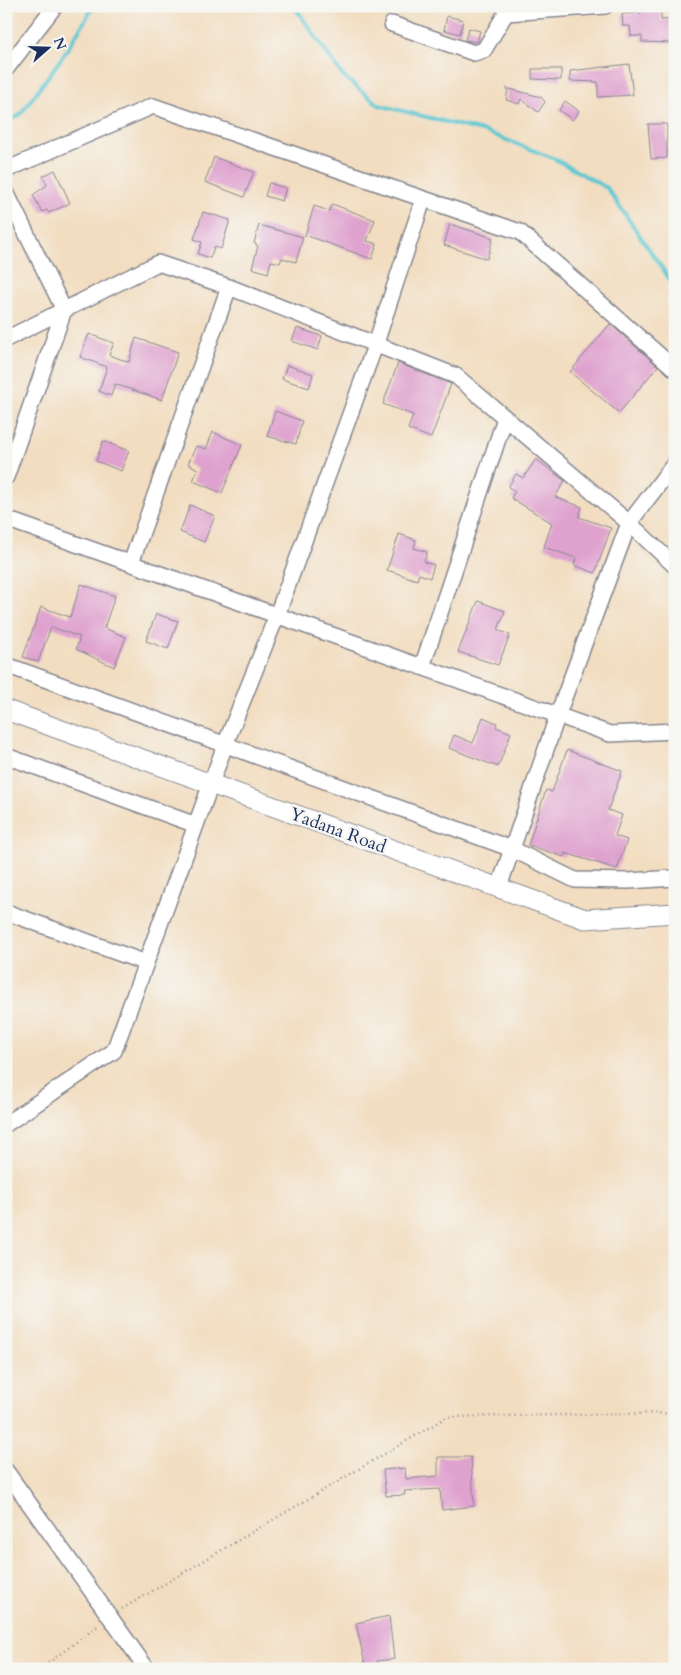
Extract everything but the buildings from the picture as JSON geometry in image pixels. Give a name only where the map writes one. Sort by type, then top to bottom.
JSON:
[{"type":"main road","name":"Yadana Road","points":[[6,710],[585,918],[675,913]]},
{"type":"street","points":[[6,69],[55,6]]},
{"type":"street","points":[[392,24],[474,53],[484,50],[505,10],[606,6]]},
{"type":"street","points":[[6,170],[153,106],[520,232],[675,369]]},
{"type":"street","points":[[6,192],[64,310],[6,477]]},
{"type":"street","points":[[6,1124],[114,1051],[225,745],[278,615],[376,343],[423,200]]},
{"type":"street","points":[[6,339],[158,263],[229,287],[376,343],[456,376],[629,523],[675,566]]},
{"type":"street","points":[[130,563],[229,287]]},
{"type":"street","points":[[422,667],[505,418]]},
{"type":"street","points":[[499,887],[558,714],[629,523],[675,463]]},
{"type":"street","points":[[6,519],[610,734],[675,731]]},
{"type":"street","points":[[6,665],[512,849],[576,880],[628,881],[675,878]]},
{"type":"street","points":[[6,756],[196,825]]},
{"type":"street","points":[[6,912],[146,963]]},
{"type":"street","points":[[6,1471],[147,1669]]},
{"type":"path","points":[[40,1669],[110,1616],[447,1417],[675,1413]]},
{"type":"waterway","points":[[6,122],[20,115],[63,56],[94,6]]},
{"type":"waterway","points":[[294,6],[343,76],[379,105],[486,132],[553,158],[607,188],[675,287]]}]
